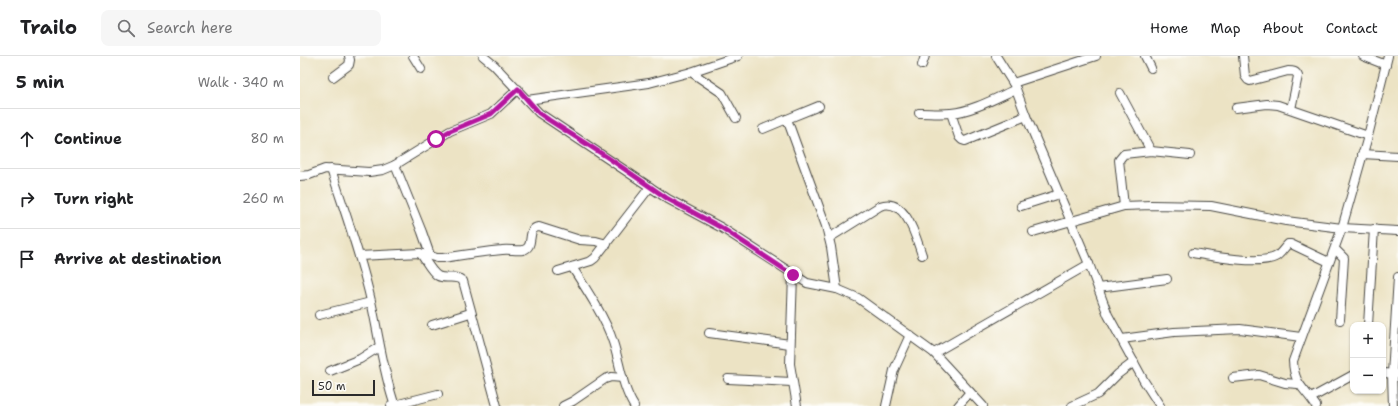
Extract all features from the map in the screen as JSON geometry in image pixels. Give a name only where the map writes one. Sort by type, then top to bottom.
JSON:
[{"type":"street","points":[[333,77],[349,65],[349,56]]},
{"type":"street","points":[[413,56],[421,69]]},
{"type":"street","points":[[483,56],[549,120],[650,187],[687,211],[722,228],[807,283],[836,289],[858,298],[910,334],[934,353],[983,406]]},
{"type":"street","points":[[527,100],[649,83],[691,72],[738,56]]},
{"type":"street","points":[[922,65],[925,56]]},
{"type":"street","points":[[996,56],[1015,86],[1026,116],[1089,264],[1108,315],[1160,406]]},
{"type":"street","points":[[919,113],[951,113],[972,108],[1015,86],[1096,56]]},
{"type":"street","points":[[1145,56],[1151,68]]},
{"type":"street","points":[[1243,56],[1245,76],[1250,81],[1288,71],[1296,72],[1298,76],[1291,109]]},
{"type":"street","points":[[1363,56],[1386,65]]},
{"type":"street","points":[[1316,406],[1298,384],[1293,369],[1293,361],[1342,228],[1368,136],[1388,56]]},
{"type":"street","points":[[691,72],[722,93],[736,118]]},
{"type":"street","points":[[300,176],[331,169],[369,172],[383,170],[395,165],[450,131],[491,114],[518,89]]},
{"type":"street","points":[[1120,93],[1151,151]]},
{"type":"street","points":[[1236,108],[1272,104],[1291,109],[1368,136]]},
{"type":"street","points":[[763,129],[819,106]]},
{"type":"street","points":[[951,113],[959,137],[965,141],[1026,116]]},
{"type":"street","points":[[787,118],[822,211],[829,238],[836,289]]},
{"type":"street","points":[[1124,206],[1119,160],[1124,154],[1151,151],[1190,155]]},
{"type":"street","points":[[1362,154],[1398,156]]},
{"type":"street","points":[[395,165],[430,255]]},
{"type":"street","points":[[331,169],[359,256],[371,302],[379,347],[393,406],[438,394]]},
{"type":"street","points":[[558,272],[591,262],[600,254],[650,187]]},
{"type":"street","points":[[1021,206],[1059,194]]},
{"type":"street","points":[[829,238],[880,206],[890,204],[894,205],[909,219],[922,255]]},
{"type":"street","points":[[1033,232],[1124,206],[1151,205],[1211,206],[1286,221],[1342,228],[1398,231]]},
{"type":"street","points":[[359,256],[420,252],[437,258],[443,258],[503,250],[524,250],[530,245],[532,230],[539,227],[580,240],[596,241],[607,244]]},
{"type":"street","points":[[1368,322],[1374,229]]},
{"type":"street","points":[[1193,253],[1235,259],[1270,258],[1278,255],[1288,244],[1291,244],[1329,262]]},
{"type":"street","points":[[1335,249],[1344,258],[1340,320]]},
{"type":"street","points":[[420,252],[437,275],[443,277],[460,278],[463,281],[470,313],[497,406]]},
{"type":"street","points":[[934,353],[1089,264]]},
{"type":"street","points":[[572,267],[589,295],[612,340],[623,378],[634,406]]},
{"type":"street","points":[[793,275],[790,364],[797,406]]},
{"type":"street","points":[[1393,406],[1398,277]]},
{"type":"street","points":[[1098,288],[1167,279]]},
{"type":"street","points":[[319,315],[371,302]]},
{"type":"street","points":[[432,325],[470,313]]},
{"type":"street","points":[[1122,339],[1174,332],[1240,329],[1301,337]]},
{"type":"street","points":[[709,333],[790,344]]},
{"type":"street","points":[[886,406],[894,370],[910,334]]},
{"type":"street","points":[[330,370],[360,359],[379,347]]},
{"type":"street","points":[[1072,406],[1098,394],[1118,374],[1134,362]]},
{"type":"street","points":[[1233,378],[1259,375],[1285,383],[1298,384]]},
{"type":"street","points":[[1311,398],[1350,377]]},
{"type":"street","points":[[563,406],[573,401],[605,378],[623,378]]},
{"type":"street","points":[[728,378],[792,382]]},
{"type":"street","points":[[958,406],[970,392]]},
{"type":"route","points":[[436,139],[450,131],[491,114],[518,89],[539,113],[549,120],[607,157],[668,199],[687,211],[722,228],[793,275]]}]
